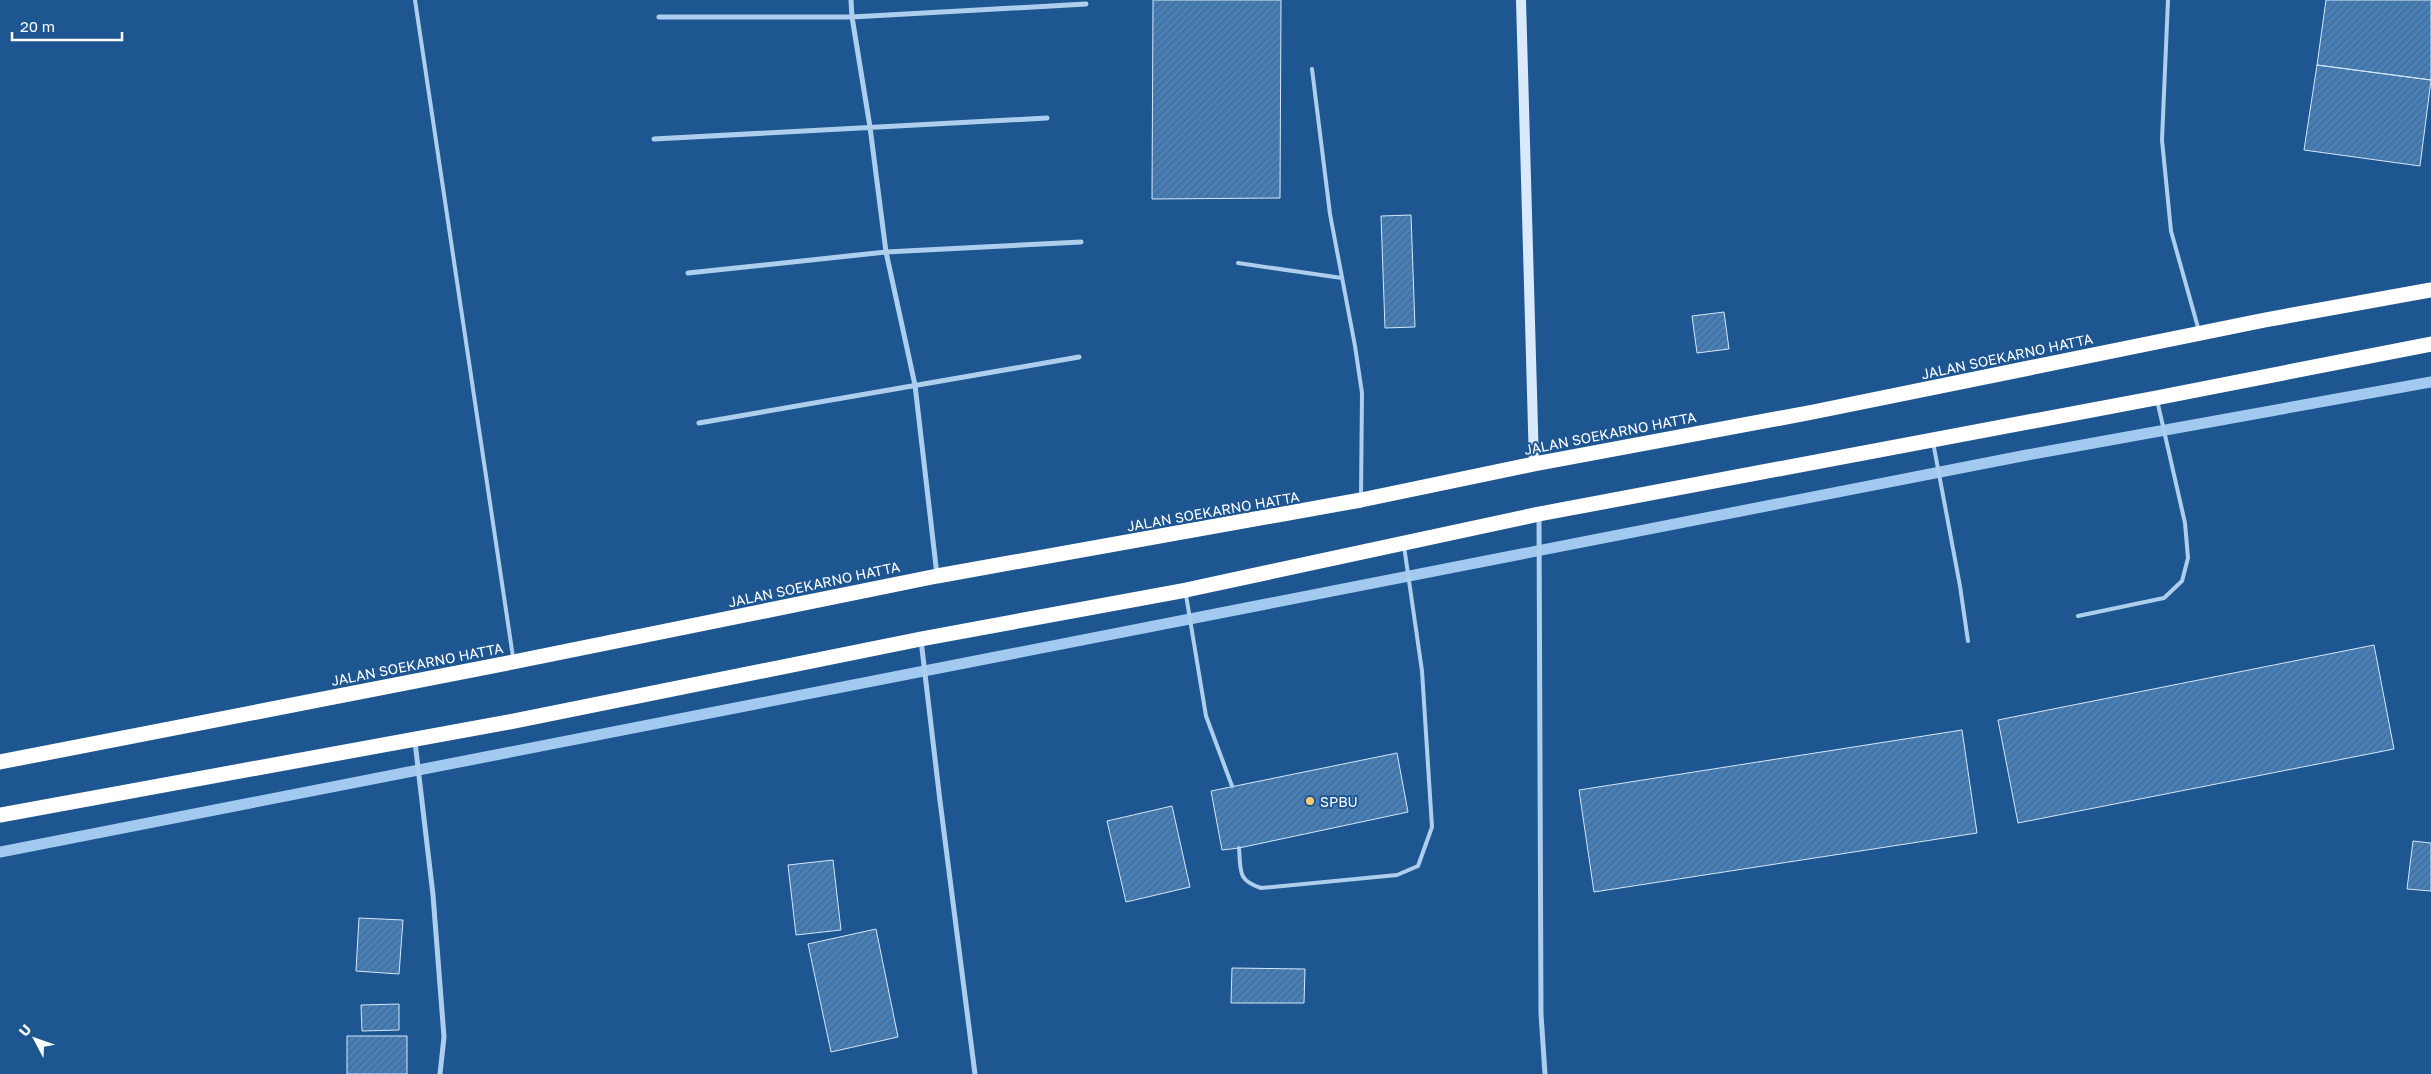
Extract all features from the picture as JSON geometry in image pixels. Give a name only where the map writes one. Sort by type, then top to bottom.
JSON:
[{"type":"highway","name":"JALAN SOEKARNO HATTA","points":[[0,762],[513,662],[937,576],[1361,500],[1534,464],[1813,412],[2199,333],[2431,290]]},
{"type":"highway","points":[[0,815],[519,720],[921,639],[1186,590],[1540,514],[2156,398],[2431,344]]},
{"type":"street","points":[[851,0],[886,252],[915,385],[937,576]]},
{"type":"street","points":[[1521,0],[1534,464]]},
{"type":"street","points":[[659,17],[852,17],[1086,4]]},
{"type":"street","points":[[654,139],[1047,118]]},
{"type":"street","points":[[688,273],[886,252],[1081,242]]},
{"type":"street","points":[[698,423],[1079,357]]},
{"type":"street","points":[[1540,514],[1541,1014],[1545,1074]]},
{"type":"street","points":[[921,639],[975,1074]]},
{"type":"street","points":[[415,739],[433,895],[444,1037],[440,1074]]},
{"type":"lane","points":[[415,0],[513,662]]},
{"type":"lane","points":[[2168,0],[2162,140],[2171,231],[2199,333]]},
{"type":"lane","points":[[1312,70],[1330,214],[1362,393],[1361,500]]},
{"type":"lane","points":[[1238,263],[1342,278]]},
{"type":"lane","points":[[2078,616],[2164,598],[2182,581],[2188,558],[2185,523],[2156,398]]},
{"type":"lane","points":[[1932,440],[1960,586],[1968,641]]},
{"type":"lane","points":[[1239,848],[1241,875],[1247,883],[1261,888],[1397,875],[1418,866],[1432,827],[1422,671],[1404,544]]},
{"type":"lane","points":[[1186,590],[1206,716],[1232,786]]},
{"type":"building","points":[[1153,0],[1281,0],[1280,198],[1152,199]]},
{"type":"building","points":[[2326,0],[2431,0],[2431,80],[2317,65]]},
{"type":"building","points":[[2317,65],[2431,80],[2420,166],[2304,150]]},
{"type":"building","points":[[1411,215],[1415,327],[1385,328],[1381,216]]},
{"type":"building","points":[[1724,312],[1729,349],[1697,353],[1692,316]]},
{"type":"building","points":[[2374,645],[2394,749],[2018,823],[1998,720]]},
{"type":"building","points":[[1962,730],[1977,833],[1594,892],[1579,790]]},
{"type":"building","name":"SPBU","points":[[1397,753],[1408,812],[1222,850],[1211,791]]},
{"type":"building","points":[[1172,806],[1190,887],[1126,902],[1107,821]]},
{"type":"building","points":[[2413,841],[2431,843],[2431,891],[2407,889]]},
{"type":"building","points":[[833,860],[841,930],[796,935],[788,865]]},
{"type":"building","points":[[359,918],[403,920],[399,974],[356,971]]},
{"type":"building","points":[[876,929],[898,1037],[831,1052],[808,944]]},
{"type":"building","points":[[1232,968],[1305,969],[1304,1003],[1231,1003]]},
{"type":"building","points":[[399,1004],[399,1030],[362,1031],[361,1005]]},
{"type":"building","points":[[347,1036],[407,1036],[407,1074],[347,1074]]},
{"type":"waterway","points":[[0,852],[2027,455],[2431,382]]},
{"type":"place","name":"SPBU","points":[[1310,801]]}]
